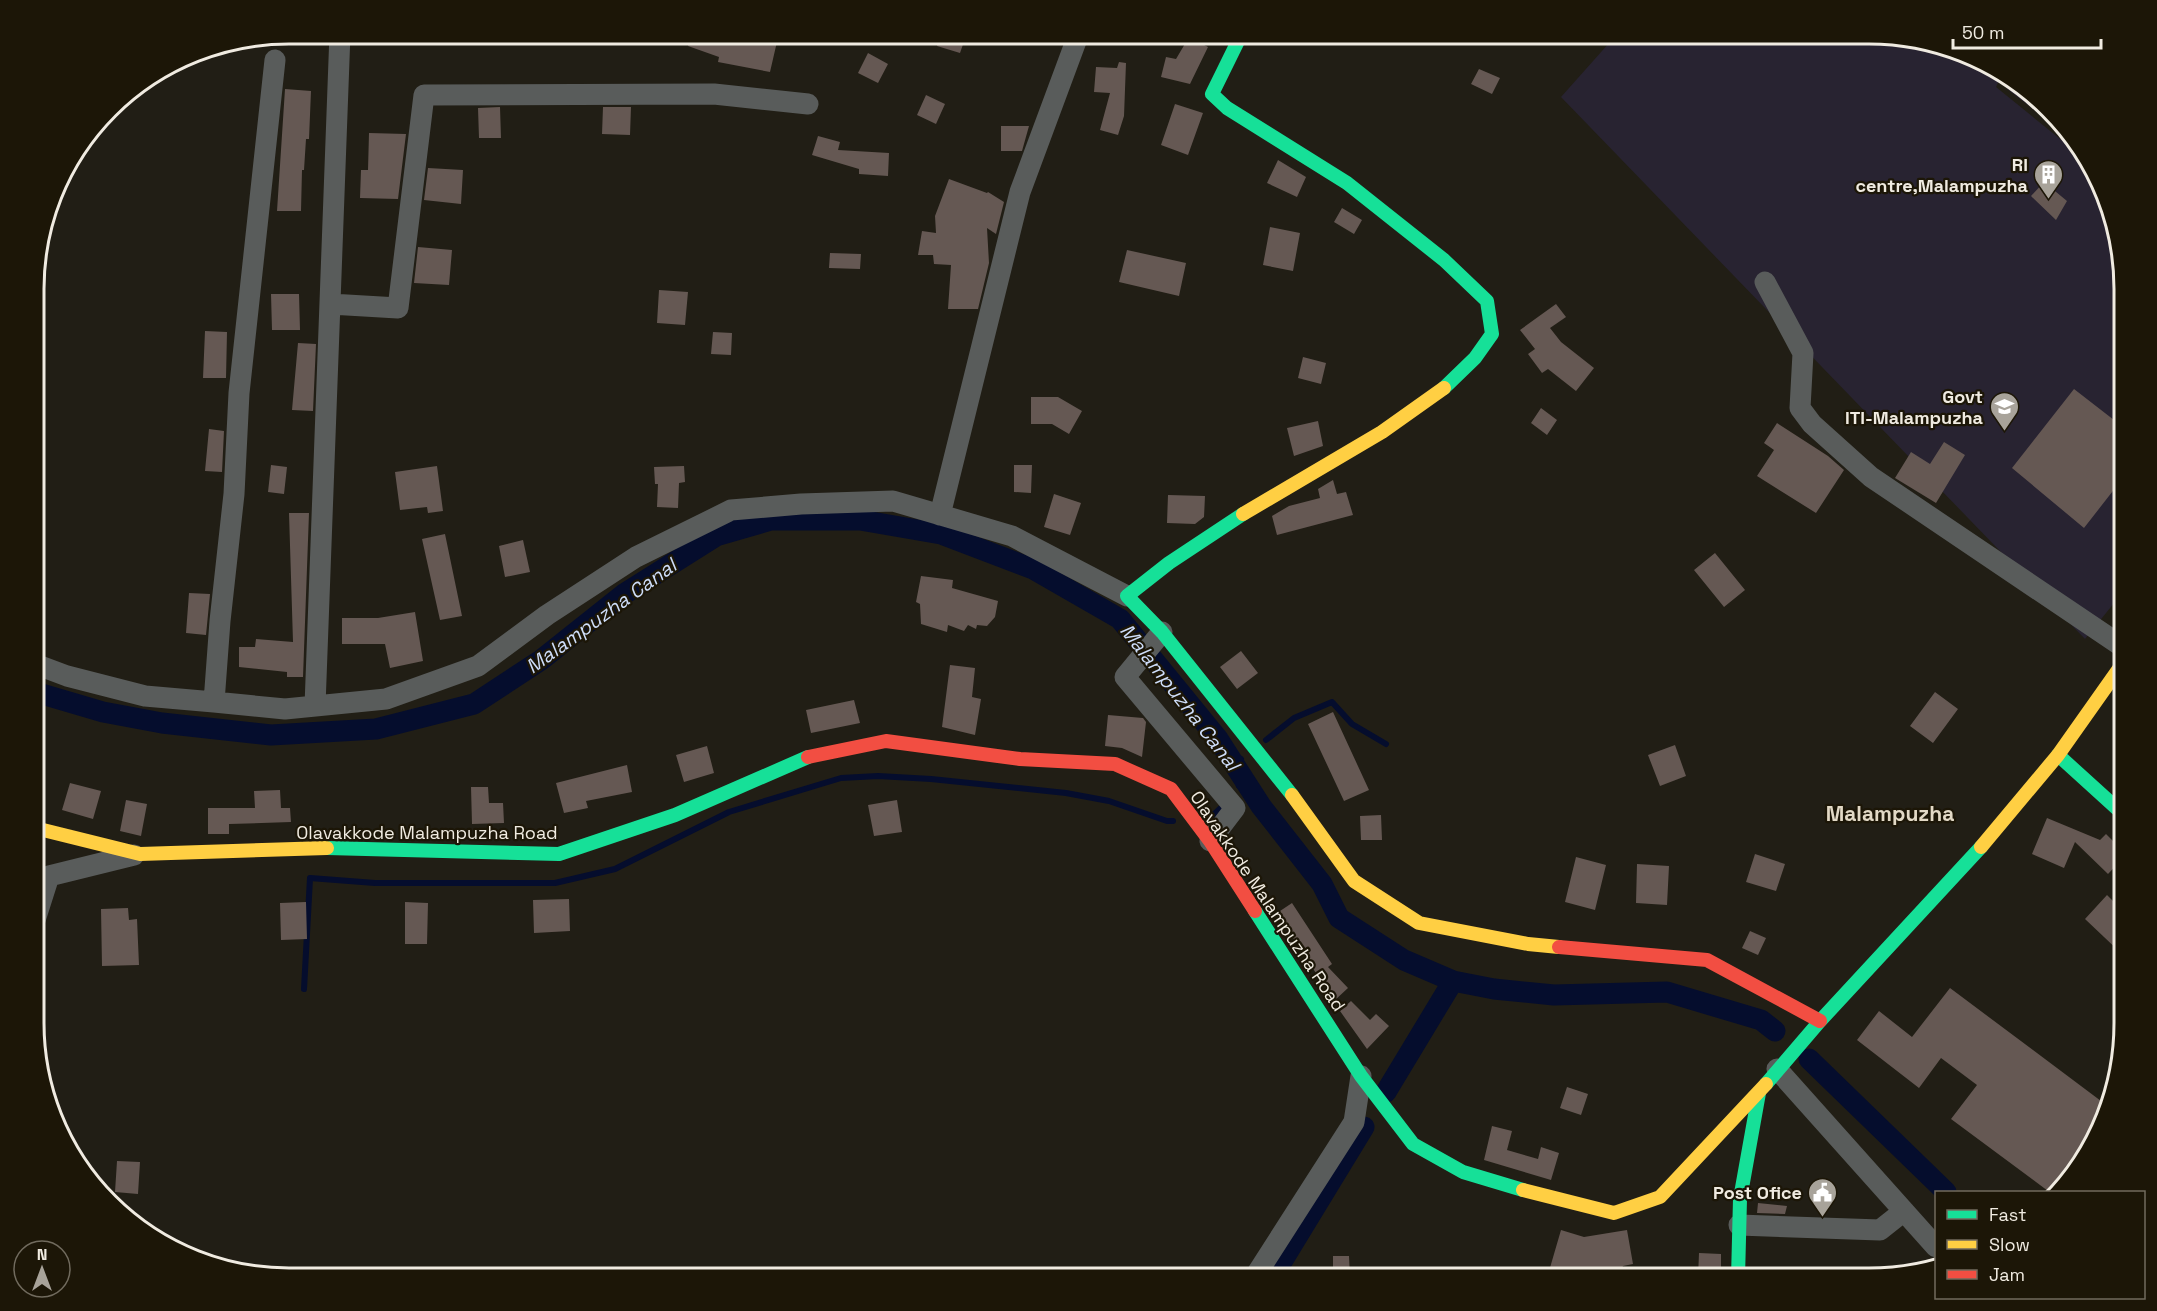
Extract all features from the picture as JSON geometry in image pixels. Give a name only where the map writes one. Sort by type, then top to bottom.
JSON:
[{"type":"main road","points":[[1236,44],[1212,93],[1227,108],[1347,183],[1443,260],[1487,301],[1492,334],[1479,355],[1442,389],[1379,435],[1223,527],[1154,572],[1127,596],[1162,632],[1307,814],[1354,881],[1419,923],[1528,944],[1707,960],[1820,1021]]},
{"type":"main road","name":"Olavakkode Malampuzha Road","points":[[44,830],[140,854],[312,849],[559,854],[675,815],[799,759],[886,741],[1020,759],[1115,764],[1171,789],[1210,841],[1361,1076],[1413,1144],[1463,1172],[1572,1204],[1614,1213],[1660,1197],[1759,1093],[1820,1021],[1957,875],[2058,755],[2114,676]]},
{"type":"main road","points":[[2058,755],[2114,806]]},
{"type":"main road","points":[[1738,1268],[1740,1199],[1759,1093]]},
{"type":"street","points":[[315,706],[340,44]]},
{"type":"street","points":[[940,515],[1020,192],[1075,44]]},
{"type":"street","points":[[214,702],[234,494],[239,393],[275,60]]},
{"type":"street","points":[[330,304],[398,308],[424,95],[714,94],[808,104]]},
{"type":"street","points":[[1765,282],[1803,353],[1800,408],[1812,424],[1871,477],[2114,641]]},
{"type":"street","points":[[44,667],[67,676],[145,696],[285,709],[386,699],[478,666],[547,615],[636,557],[731,510],[801,504],[893,501],[1012,536],[1127,596]]},
{"type":"street","points":[[1162,632],[1125,676],[1235,808],[1210,841]]},
{"type":"street","points":[[44,892],[49,876],[140,854]]},
{"type":"street","points":[[1777,1069],[1935,1246]]},
{"type":"street","points":[[1260,1268],[1354,1122],[1361,1076]]},
{"type":"street","points":[[1739,1225],[1880,1230],[1904,1211]]},
{"type":"shaded area","name":"Govt ITI-Malampuzha","points":[[1608,44],[1885,44],[1916,48],[1947,56],[1991,76],[1999,81],[1996,87],[2067,144],[2081,166],[2101,210],[2109,241],[2114,288],[2114,603],[2085,639],[1561,97]]},
{"type":"shaded area","points":[[2007,86],[2018,94],[2045,119],[2006,88]]},
{"type":"building","points":[[689,44],[776,44],[770,72],[718,62],[719,57],[688,46]]},
{"type":"building","points":[[938,44],[963,44],[960,53],[937,46]]},
{"type":"building","points":[[1185,44],[1202,44],[1208,47],[1190,84],[1161,77],[1166,57],[1176,59]]},
{"type":"building","points":[[868,53],[888,64],[878,83],[858,73]]},
{"type":"building","points":[[1119,62],[1126,63],[1124,116],[1118,135],[1100,130],[1110,93],[1094,92],[1096,67],[1117,68]]},
{"type":"building","points":[[1479,69],[1500,78],[1492,94],[1471,84]]},
{"type":"building","points":[[285,89],[311,91],[309,139],[306,139],[304,170],[302,170],[301,211],[277,211]]},
{"type":"building","points":[[926,95],[945,104],[936,124],[917,115]]},
{"type":"building","points":[[1175,104],[1203,113],[1188,155],[1161,145]]},
{"type":"building","points":[[500,107],[501,138],[479,138],[478,108]]},
{"type":"building","points":[[603,107],[631,107],[630,135],[602,134]]},
{"type":"building","points":[[1001,126],[1029,126],[1022,151],[1001,151]]},
{"type":"building","points":[[369,133],[406,134],[398,199],[360,198],[361,170],[368,170]]},
{"type":"building","points":[[818,136],[840,142],[838,150],[889,153],[888,176],[859,174],[859,169],[812,155]]},
{"type":"building","points":[[1278,160],[1306,177],[1297,197],[1267,183]]},
{"type":"building","points":[[428,168],[463,170],[461,204],[424,200]]},
{"type":"building","points":[[949,179],[988,192],[1004,202],[996,234],[987,228],[989,263],[978,309],[948,309],[951,265],[934,264],[933,255],[918,255],[922,231],[936,233],[935,216]]},
{"type":"building","name":"RI centre,Malampuzha","points":[[2044,182],[2067,201],[2056,220],[2031,196]]},
{"type":"building","points":[[1342,208],[1362,220],[1354,234],[1334,222]]},
{"type":"building","points":[[1270,227],[1300,233],[1293,271],[1263,265]]},
{"type":"building","points":[[418,247],[452,250],[449,285],[414,283]]},
{"type":"building","points":[[1127,250],[1186,263],[1179,296],[1119,282]]},
{"type":"building","points":[[830,253],[861,254],[860,269],[829,268]]},
{"type":"building","points":[[659,290],[688,292],[685,325],[657,323]]},
{"type":"building","points":[[271,294],[299,294],[300,330],[272,330]]},
{"type":"building","points":[[1556,304],[1566,317],[1550,328],[1561,342],[1594,368],[1576,391],[1548,369],[1542,373],[1528,354],[1535,349],[1520,330]]},
{"type":"building","points":[[205,331],[227,332],[226,378],[203,378]]},
{"type":"building","points":[[713,332],[732,333],[731,355],[711,354]]},
{"type":"building","points":[[298,343],[316,344],[313,411],[292,410]]},
{"type":"building","points":[[1303,357],[1326,363],[1321,384],[1298,378]]},
{"type":"building","points":[[2074,389],[2114,420],[2114,490],[2084,528],[2012,468]]},
{"type":"building","points":[[1031,397],[1058,397],[1082,411],[1069,434],[1052,424],[1031,424]]},
{"type":"building","points":[[1541,408],[1557,420],[1547,435],[1531,423]]},
{"type":"building","points":[[1318,421],[1323,446],[1294,456],[1287,428]]},
{"type":"building","points":[[1777,423],[1828,456],[1844,470],[1816,513],[1757,476],[1774,450],[1764,443]]},
{"type":"building","points":[[209,429],[224,431],[222,472],[205,471]]},
{"type":"building","points":[[1944,442],[1965,455],[1936,503],[1895,478],[1911,452],[1930,464]]},
{"type":"building","points":[[271,465],[287,467],[284,494],[268,492]]},
{"type":"building","points":[[1014,465],[1032,465],[1031,493],[1014,492]]},
{"type":"building","points":[[437,466],[443,511],[428,513],[427,507],[400,510],[395,472]]},
{"type":"building","points":[[684,466],[685,482],[679,483],[678,508],[657,507],[658,484],[655,484],[654,467]]},
{"type":"building","points":[[1333,480],[1337,494],[1346,492],[1353,515],[1277,535],[1272,516],[1289,506],[1320,498],[1318,489]]},
{"type":"building","points":[[1054,494],[1081,503],[1070,535],[1044,527]]},
{"type":"building","points":[[1168,495],[1205,496],[1204,517],[1195,524],[1167,523]]},
{"type":"building","points":[[289,513],[309,513],[303,677],[287,677],[287,672],[239,667],[239,647],[255,647],[256,639],[293,642]]},
{"type":"building","points":[[445,534],[462,616],[440,620],[422,539]]},
{"type":"building","points":[[523,540],[530,572],[505,577],[499,546]]},
{"type":"building","points":[[1715,553],[1745,590],[1724,607],[1694,570]]},
{"type":"building","points":[[921,576],[953,580],[952,588],[998,601],[995,617],[987,626],[977,625],[976,629],[968,625],[964,631],[948,625],[947,632],[921,624],[920,604],[916,602]]},
{"type":"building","points":[[189,593],[210,594],[206,635],[186,633]]},
{"type":"building","points":[[415,612],[423,661],[390,668],[385,644],[342,644],[342,618],[378,618]]},
{"type":"building","points":[[1241,651],[1258,673],[1237,689],[1220,667]]},
{"type":"building","points":[[950,665],[975,668],[972,697],[981,699],[975,735],[942,727]]},
{"type":"building","points":[[1935,692],[1958,709],[1933,743],[1910,726]]},
{"type":"building","points":[[854,700],[860,723],[811,733],[806,710]]},
{"type":"building","points":[[1333,712],[1369,790],[1344,801],[1308,724]]},
{"type":"building","points":[[1108,715],[1143,718],[1146,722],[1142,757],[1122,748],[1105,746]]},
{"type":"building","points":[[1675,745],[1686,776],[1660,786],[1648,755]]},
{"type":"building","points":[[707,746],[714,773],[684,782],[676,755]]},
{"type":"building","points":[[627,765],[632,792],[586,801],[588,808],[564,813],[556,783]]},
{"type":"building","points":[[70,783],[101,791],[93,819],[62,810]]},
{"type":"building","points":[[471,787],[488,787],[489,803],[503,803],[504,823],[472,824]]},
{"type":"building","points":[[280,790],[281,808],[290,808],[291,822],[229,824],[229,834],[208,834],[208,808],[255,808],[254,791]]},
{"type":"building","points":[[126,800],[147,804],[141,836],[120,831]]},
{"type":"building","points":[[897,800],[902,832],[874,836],[868,805]]},
{"type":"building","points":[[1381,815],[1382,840],[1361,840],[1360,816]]},
{"type":"building","points":[[2047,818],[2100,840],[2106,834],[2114,842],[2114,868],[2108,874],[2075,842],[2064,868],[2032,854]]},
{"type":"building","points":[[1755,854],[1785,864],[1776,891],[1746,882]]},
{"type":"building","points":[[1576,857],[1606,865],[1595,910],[1565,902]]},
{"type":"building","points":[[1637,864],[1669,866],[1667,905],[1636,903]]},
{"type":"building","points":[[2107,895],[2114,902],[2114,946],[2085,919]]},
{"type":"building","points":[[569,899],[570,931],[534,933],[533,900]]},
{"type":"building","points":[[306,902],[307,939],[281,940],[280,903]]},
{"type":"building","points":[[405,902],[428,903],[427,944],[405,944]]},
{"type":"building","points":[[1292,903],[1332,964],[1328,967],[1348,988],[1334,1001],[1277,913]]},
{"type":"building","points":[[128,908],[129,920],[137,919],[139,965],[102,966],[101,909]]},
{"type":"building","points":[[1750,931],[1766,938],[1758,955],[1742,948]]},
{"type":"building","points":[[1950,988],[2101,1101],[2081,1145],[2047,1190],[1951,1119],[1977,1085],[1941,1058],[1919,1088],[1857,1040],[1879,1011],[1912,1037]]},
{"type":"building","points":[[1351,1001],[1370,1020],[1376,1014],[1389,1026],[1367,1049],[1340,1011]]},
{"type":"building","points":[[1567,1087],[1588,1094],[1581,1115],[1560,1108]]},
{"type":"building","points":[[1492,1126],[1512,1131],[1507,1150],[1538,1159],[1541,1147],[1559,1153],[1551,1180],[1484,1160]]},
{"type":"building","points":[[117,1161],[140,1162],[138,1194],[115,1192]]},
{"type":"building","points":[[1758,1203],[1787,1206],[1785,1214],[1757,1213]]},
{"type":"building","points":[[1561,1230],[1584,1237],[1627,1230],[1633,1264],[1622,1268],[1550,1268]]},
{"type":"building","points":[[1699,1253],[1721,1254],[1721,1268],[1698,1268]]},
{"type":"building","points":[[1333,1256],[1349,1256],[1350,1268],[1333,1268]]},
{"type":"waterway","name":"Malampuzha Canal","points":[[44,695],[103,712],[162,723],[271,735],[376,729],[474,704],[541,660],[624,594],[716,536],[771,520],[860,520],[941,534],[1033,569],[1120,619],[1218,739],[1261,806],[1322,884],[1339,918],[1404,960],[1453,981],[1494,989],[1554,995],[1667,992],[1761,1020],[1775,1031]]},
{"type":"waterway","points":[[1266,740],[1294,718],[1332,702],[1352,724],[1386,744]]},
{"type":"waterway","points":[[1239,786],[1247,772],[1239,761],[1241,759]]},
{"type":"waterway","points":[[304,989],[310,878],[375,883],[555,883],[615,869],[729,812],[841,778],[878,776],[931,779],[1066,793],[1109,801],[1173,821]]},
{"type":"waterway","points":[[1210,818],[1222,807]]},
{"type":"waterway","name":"Malampuzha Canal","points":[[1386,1092],[1453,981]]},
{"type":"waterway","name":"Malampuzha Canal","points":[[1809,1059],[1945,1191]]},
{"type":"waterway","name":"Malampuzha Canal","points":[[1278,1268],[1364,1127]]},
{"type":"traffic: fast","points":[[1237,44],[1212,94],[1227,108],[1347,183],[1444,260],[1487,301],[1492,334],[1475,358],[1444,388]]},
{"type":"traffic: fast","points":[[1243,514],[1169,563],[1127,596],[1162,632],[1292,795]]},
{"type":"traffic: fast","points":[[2058,755],[2114,806]]},
{"type":"traffic: fast","points":[[327,848],[559,854],[675,815],[808,757]]},
{"type":"traffic: fast","points":[[1766,1084],[1820,1021],[1981,847]]},
{"type":"traffic: fast","points":[[1255,911],[1361,1076],[1413,1144],[1463,1172],[1523,1190]]},
{"type":"traffic: fast","points":[[1738,1268],[1740,1199],[1759,1093]]},
{"type":"traffic: slow","points":[[1243,514],[1382,432],[1444,388]]},
{"type":"traffic: slow","points":[[1981,847],[2058,755],[2114,676]]},
{"type":"traffic: slow","points":[[1292,795],[1354,881],[1419,923],[1528,944],[1559,947]]},
{"type":"traffic: slow","points":[[44,830],[140,854],[327,848]]},
{"type":"traffic: slow","points":[[1523,1190],[1614,1213],[1660,1197],[1766,1084]]},
{"type":"traffic: jam","points":[[808,757],[886,741],[1020,759],[1115,764],[1171,789],[1210,841],[1255,911]]},
{"type":"traffic: jam","points":[[1559,947],[1707,960],[1820,1021]]},
{"type":"place","name":"RI centre,Malampuzha","points":[[2049,200]]},
{"type":"place","name":"Govt ITI-Malampuzha","points":[[2004,432]]},
{"type":"place","name":"Post Ofice","points":[[1823,1218]]},
{"type":"district","name":"Malampuzha","points":[[1890,813]]}]
